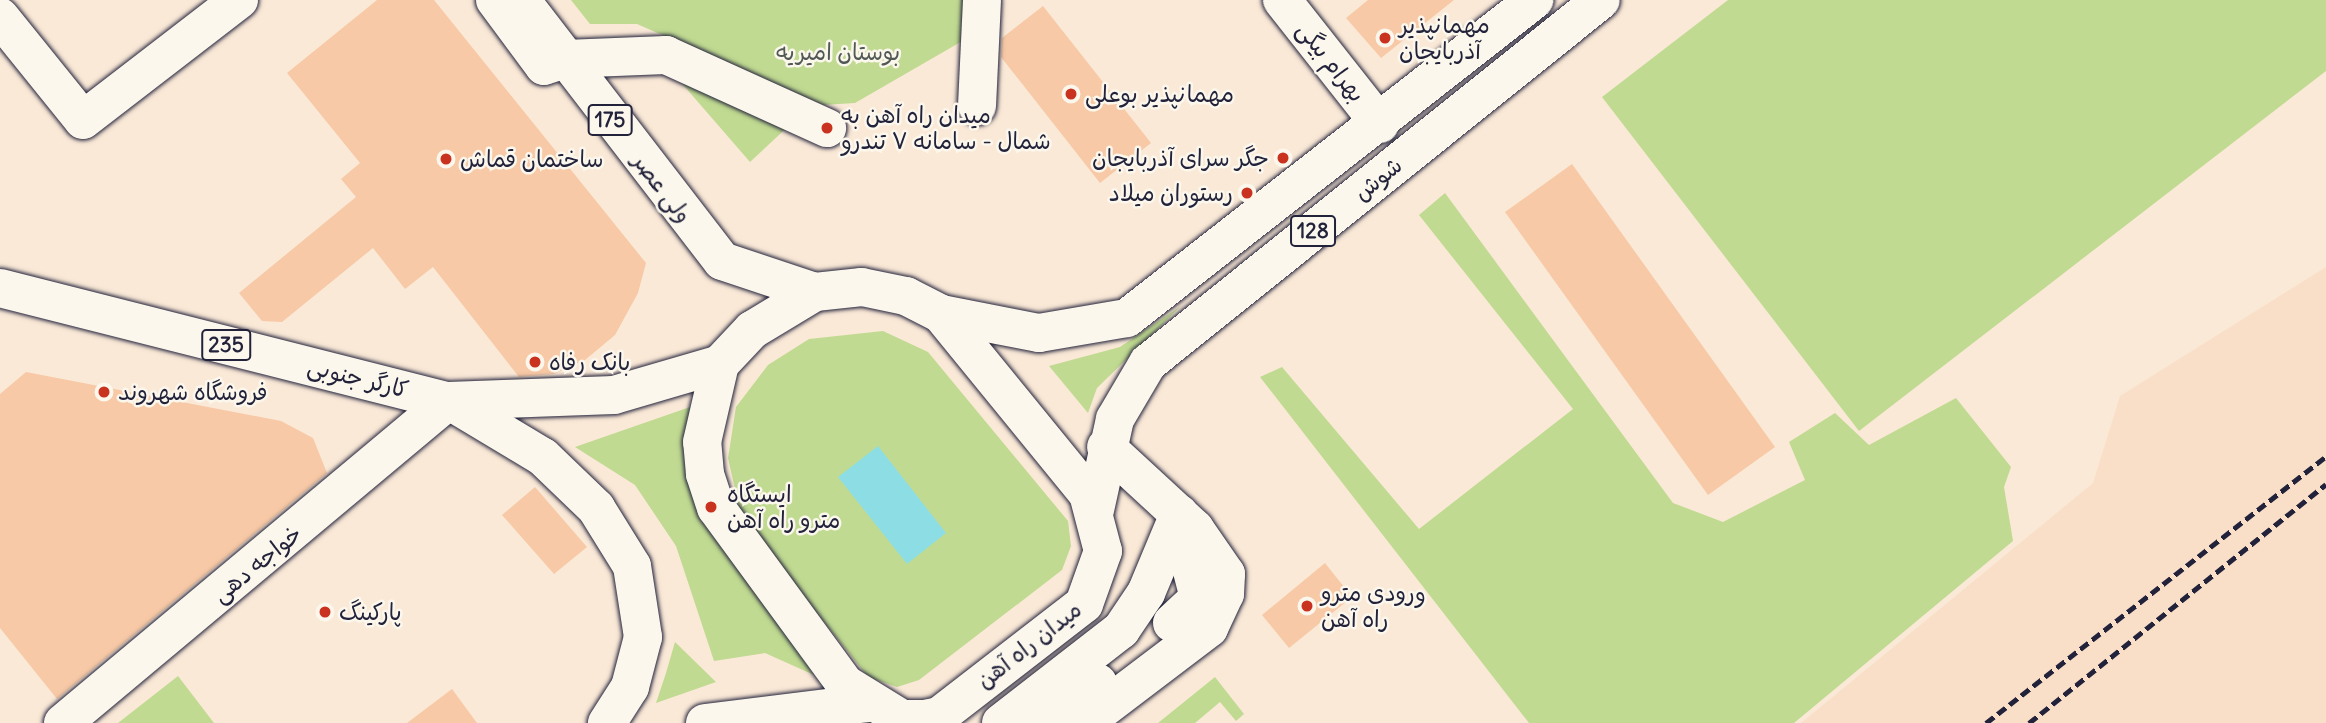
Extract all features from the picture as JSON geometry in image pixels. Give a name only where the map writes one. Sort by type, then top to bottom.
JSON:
[{"type":"main road","points":[[0,17],[83,120],[239,0]]},
{"type":"main road","points":[[495,0],[544,66],[565,59],[666,55],[827,128]]},
{"type":"main road","name":"ولی عصر","points":[[521,0],[722,261],[815,292]]},
{"type":"main road","points":[[976,106],[982,0]]},
{"type":"main road","name":"بهرام بیگی","points":[[1282,0],[1380,124]]},
{"type":"main road","name":"شوش","points":[[942,314],[1039,333],[1097,327],[1155,301],[1534,0]]},
{"type":"main road","name":"شوش","points":[[1096,510],[1107,447],[1130,385],[1149,363],[1601,0]]},
{"type":"main road","name":"میدان راه آهن","points":[[862,287],[906,296],[942,314],[1096,510],[1103,551],[1084,604],[939,716],[902,719],[869,703],[845,684],[716,508],[702,442],[720,364],[752,330],[815,292],[862,287]]},
{"type":"main road","name":"کارگر جنوبی","points":[[1,293],[448,401],[614,395],[720,364]]},
{"type":"main road","points":[[448,401],[543,457],[596,508],[632,566],[643,637],[630,687],[607,723]]},
{"type":"main road","name":"خواجه دهی","points":[[63,723],[448,401]]},
{"type":"main road","points":[[1084,723],[1219,615],[1226,574],[1180,514],[1107,447]]},
{"type":"main road","points":[[1001,723],[1121,630],[1146,593],[1180,514]]},
{"type":"main road","points":[[1048,723],[1195,606],[1200,585],[1185,556],[1180,514]]},
{"type":"main road","points":[[705,723],[785,717],[869,703]]},
{"type":"shaded area","points":[[2326,267],[2326,723],[1801,723],[2093,483],[2120,396]]},
{"type":"green space","name":"بوستان امیریه","points":[[571,0],[974,0],[971,36],[855,103],[823,105],[637,24],[590,24]]},
{"type":"green space","points":[[1728,0],[2326,0],[2326,71],[1859,431],[1602,97]]},
{"type":"green space","points":[[672,72],[794,121],[750,162]]},
{"type":"green space","points":[[1445,193],[1673,503],[1723,522],[1805,480],[1789,442],[1835,413],[1869,445],[1956,398],[2011,467],[2004,487],[2013,541],[1794,723],[1529,723],[1260,377],[1282,367],[1419,529],[1573,409],[1419,215]]},
{"type":"green space","points":[[1181,306],[1097,388],[1088,413],[1049,366],[1120,347]]},
{"type":"green space","points":[[883,331],[928,352],[1068,521],[1071,546],[1062,570],[919,680],[897,687],[868,677],[742,519],[728,458],[736,407],[768,365],[809,339]]},
{"type":"green space","points":[[690,407],[706,518],[814,675],[765,653],[714,661],[676,546],[635,485],[575,447]]},
{"type":"green space","points":[[675,642],[716,682],[656,703],[666,673]]},
{"type":"green space","points":[[178,676],[214,723],[118,723]]},
{"type":"green space","points":[[1215,677],[1244,714],[1236,721],[1220,702],[1195,723],[1158,723]]},
{"type":"water","points":[[878,446],[946,533],[907,564],[838,477]]},
{"type":"building","points":[[377,0],[434,0],[646,263],[638,293],[615,335],[585,360],[554,374],[519,377],[433,267],[405,289],[373,248],[282,322],[262,321],[239,293],[356,197],[341,179],[360,163],[287,73]]},
{"type":"building","name":"مهمانپذیر آذربایجان","points":[[1368,0],[1454,0],[1381,58],[1346,18]]},
{"type":"building","name":"مهمانپذیر بوعلی","points":[[1043,6],[1151,143],[1100,183],[1001,57],[1002,38]]},
{"type":"building","points":[[1572,164],[1775,447],[1708,495],[1505,212]]},
{"type":"building","points":[[26,372],[281,421],[313,438],[327,473],[57,699],[0,628],[0,394]]},
{"type":"building","points":[[535,487],[587,547],[554,574],[502,515]]},
{"type":"building","name":"ورودی مترو راه آهن","points":[[1325,563],[1352,597],[1289,648],[1262,615]]},
{"type":"building","points":[[452,689],[477,723],[407,723]]},
{"type":"railway","points":[[1986,723],[2326,456]]},
{"type":"railway","points":[[2029,723],[2326,484]]},
{"type":"place","name":"مهمانپذیر آذربایجان","points":[[1385,38]]},
{"type":"place","name":"مهمانپذیر بوعلی","points":[[1071,94]]},
{"type":"place","name":"میدان راه آهن به شمال - سامانه ۷ تندرو","points":[[827,128]]},
{"type":"place","name":"جگر سرای آذربایجان","points":[[1283,158]]},
{"type":"place","name":"ساختمان قماش","points":[[446,159]]},
{"type":"place","name":"رستوران میلاد","points":[[1247,193]]},
{"type":"place","name":"بانک رفاه","points":[[535,362]]},
{"type":"place","name":"فروشگاه شهروند","points":[[104,392]]},
{"type":"place","name":"ایستگاه مترو راه آهن","points":[[711,507]]},
{"type":"place","name":"ورودی مترو راه آهن","points":[[1307,606]]},
{"type":"place","name":"پارکینگ","points":[[325,612]]}]
